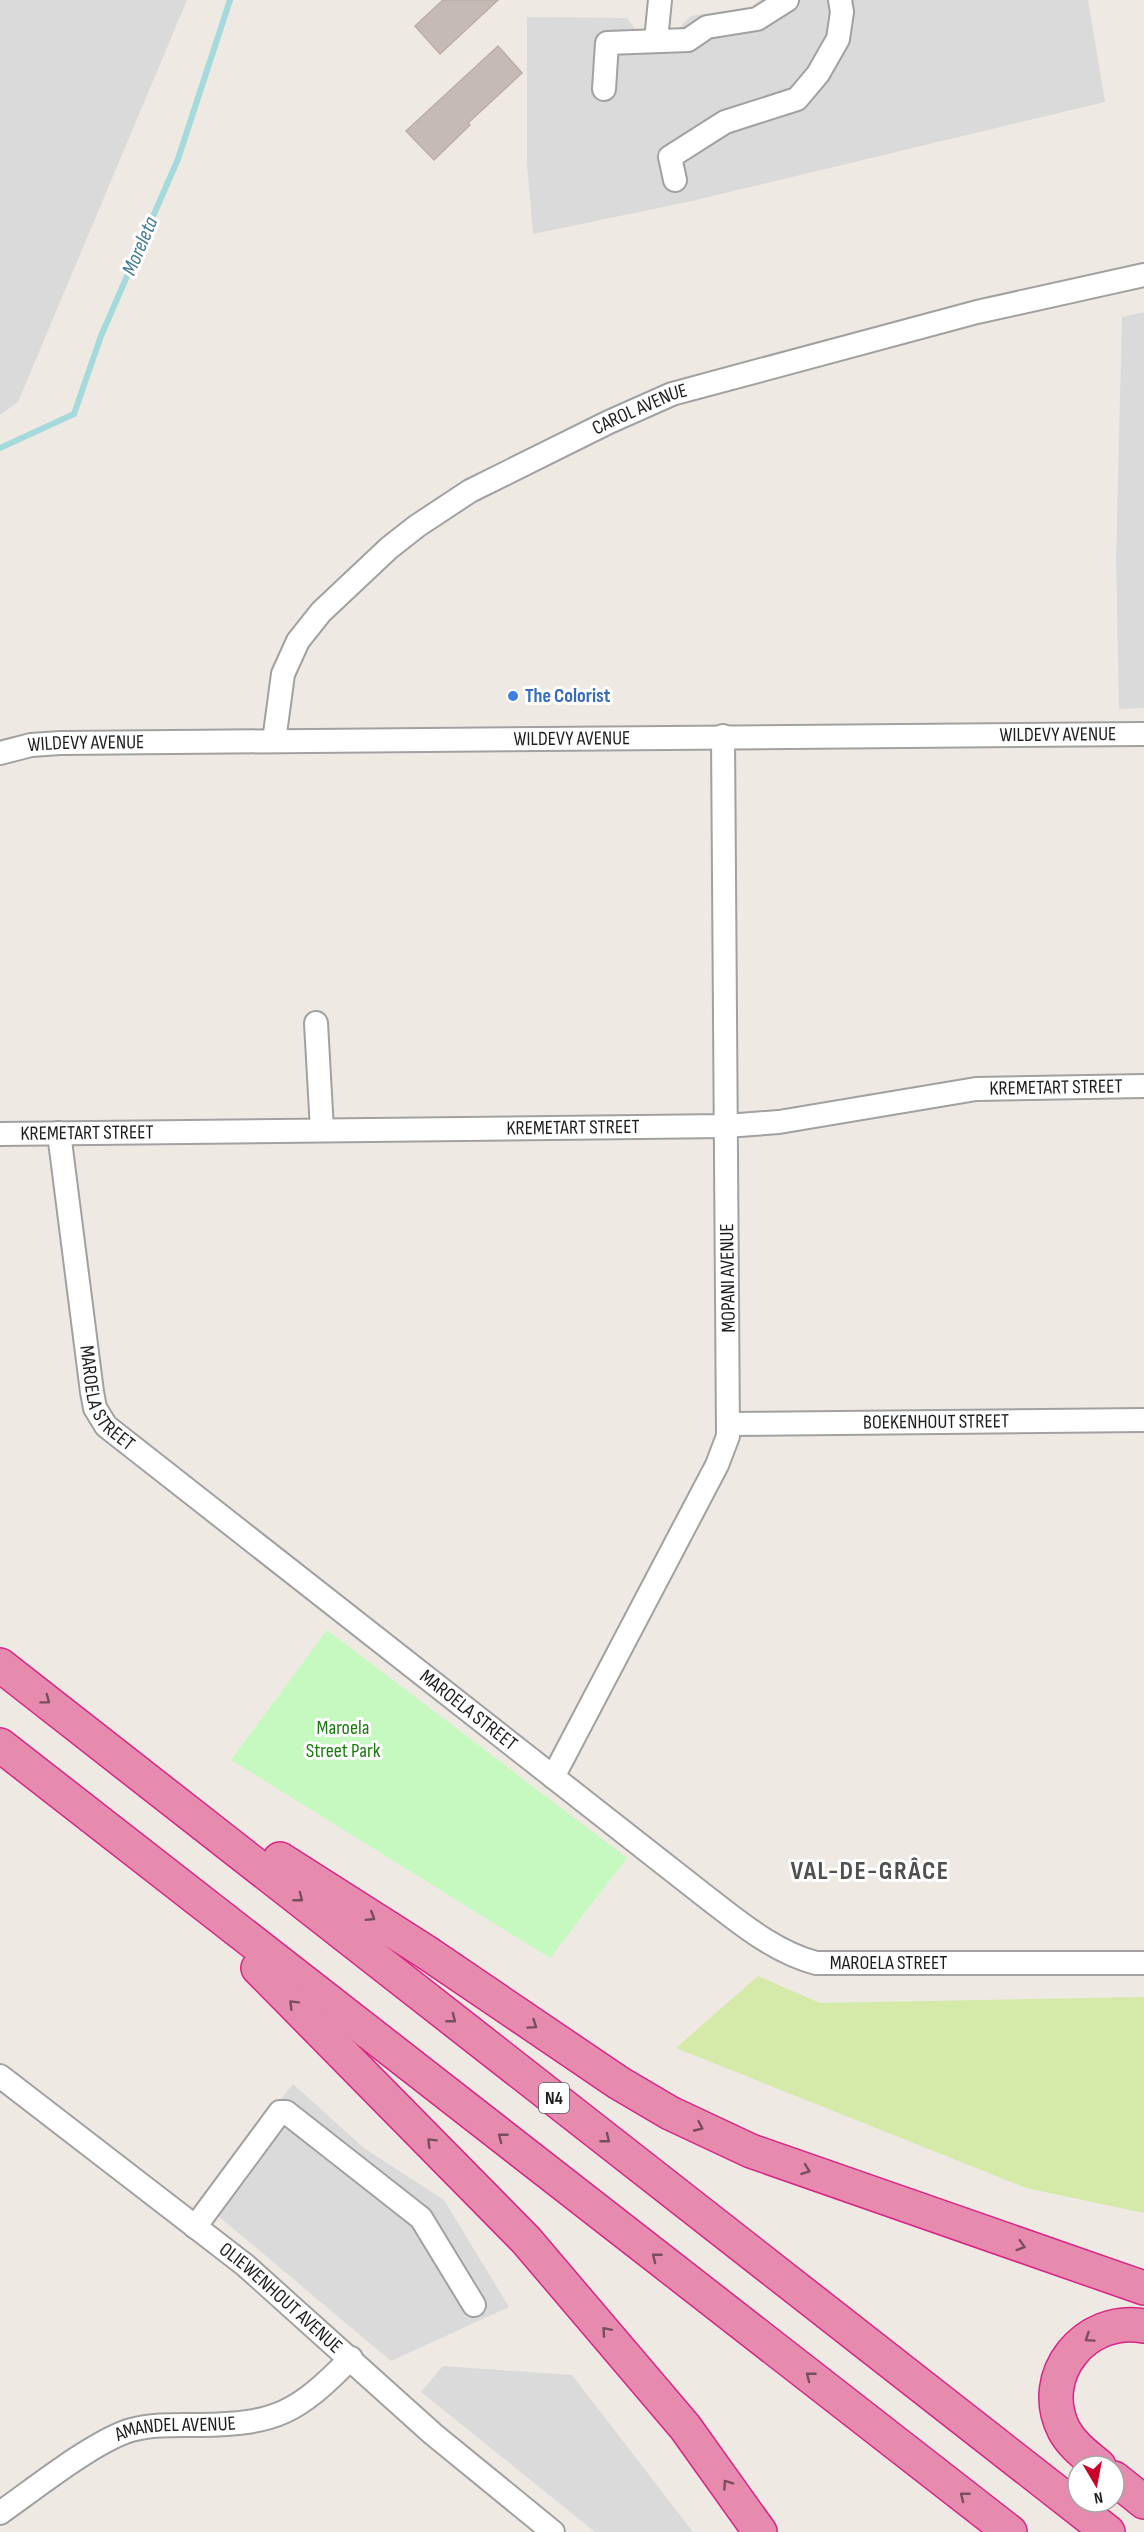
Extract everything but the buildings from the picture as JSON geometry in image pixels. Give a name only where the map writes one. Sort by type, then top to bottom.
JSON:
[{"type":"highway","name":"N4","points":[[0,1665],[127,1761],[1108,2532]]},
{"type":"highway","points":[[0,1745],[1010,2532]]},
{"type":"highway","points":[[127,1761],[426,1952],[610,2077],[670,2113],[751,2151],[1144,2288]]},
{"type":"highway","points":[[166,1876],[526,2240],[685,2427],[760,2532]]},
{"type":"highway","points":[[1086,2454],[1072,2441],[1060,2421],[1056,2394],[1061,2370],[1074,2349],[1089,2336],[1116,2326],[1144,2326]]},
{"type":"highway","points":[[1126,2488],[1144,2502]]},
{"type":"street","points":[[656,40],[660,0]]},
{"type":"street","points":[[604,89],[607,43],[687,40],[707,27],[758,19],[787,0]]},
{"type":"street","points":[[675,180],[669,157],[725,122],[797,99],[818,75],[838,39],[842,12],[840,0]]},
{"type":"street","name":"CAROL AVENUE","points":[[274,741],[283,674],[307,629],[349,585],[400,538],[448,504],[479,487],[618,417],[672,394],[977,312],[1144,275]]},
{"type":"street","name":"WILDEVY AVENUE","points":[[0,753],[31,745],[60,743],[1144,734]]},
{"type":"street","name":"MOPANI AVENUE","points":[[553,1777],[717,1465],[725,1445],[729,1424],[723,736]]},
{"type":"street","points":[[316,1023],[322,1130]]},
{"type":"street","name":"KREMETART STREET","points":[[0,1134],[726,1126],[786,1121],[976,1089],[1144,1086]]},
{"type":"street","name":"MAROELA STREET","points":[[59,1133],[89,1373],[95,1408],[102,1421],[125,1442],[753,1931],[804,1960],[843,1965],[1144,1963]]},
{"type":"street","name":"BOEKENHOUT STREET","points":[[729,1424],[1144,1420]]},
{"type":"street","name":"OLIEWENHOUT AVENUE","points":[[0,2076],[245,2265],[433,2434],[553,2532]]},
{"type":"street","points":[[195,2227],[280,2112],[286,2112],[421,2218],[474,2306]]},
{"type":"street","name":"AMANDEL AVENUE","points":[[0,2513],[112,2436],[147,2426],[228,2424],[273,2418],[311,2397],[351,2358]]},
{"type":"shaded area","points":[[0,0],[187,0],[18,402],[0,415]]},
{"type":"shaded area","points":[[760,0],[1088,0],[1105,102],[692,201],[533,234],[527,164],[527,17],[627,18],[636,30],[676,31],[691,16],[751,7]]},
{"type":"shaded area","points":[[1144,312],[1144,708],[1119,709],[1116,559],[1122,317]]},
{"type":"shaded area","points":[[293,2084],[364,2148],[444,2200],[509,2307],[391,2361],[199,2200]]},
{"type":"shaded area","points":[[443,2366],[572,2375],[693,2532],[595,2532],[421,2392]]},
{"type":"green space","name":"Maroela Street Park","points":[[327,1630],[627,1858],[550,1958],[231,1760]]},
{"type":"green space","points":[[758,1976],[820,2003],[1144,1997],[1144,2213],[1026,2188],[676,2048]]},
{"type":"waterway","name":"Moreleta","points":[[0,448],[74,414],[101,336],[178,159],[230,0]]},
{"type":"place","name":"The Colorist","points":[[513,696]]},
{"type":"district","name":"VAL-DE-GRÂCE","points":[[870,1871]]}]
